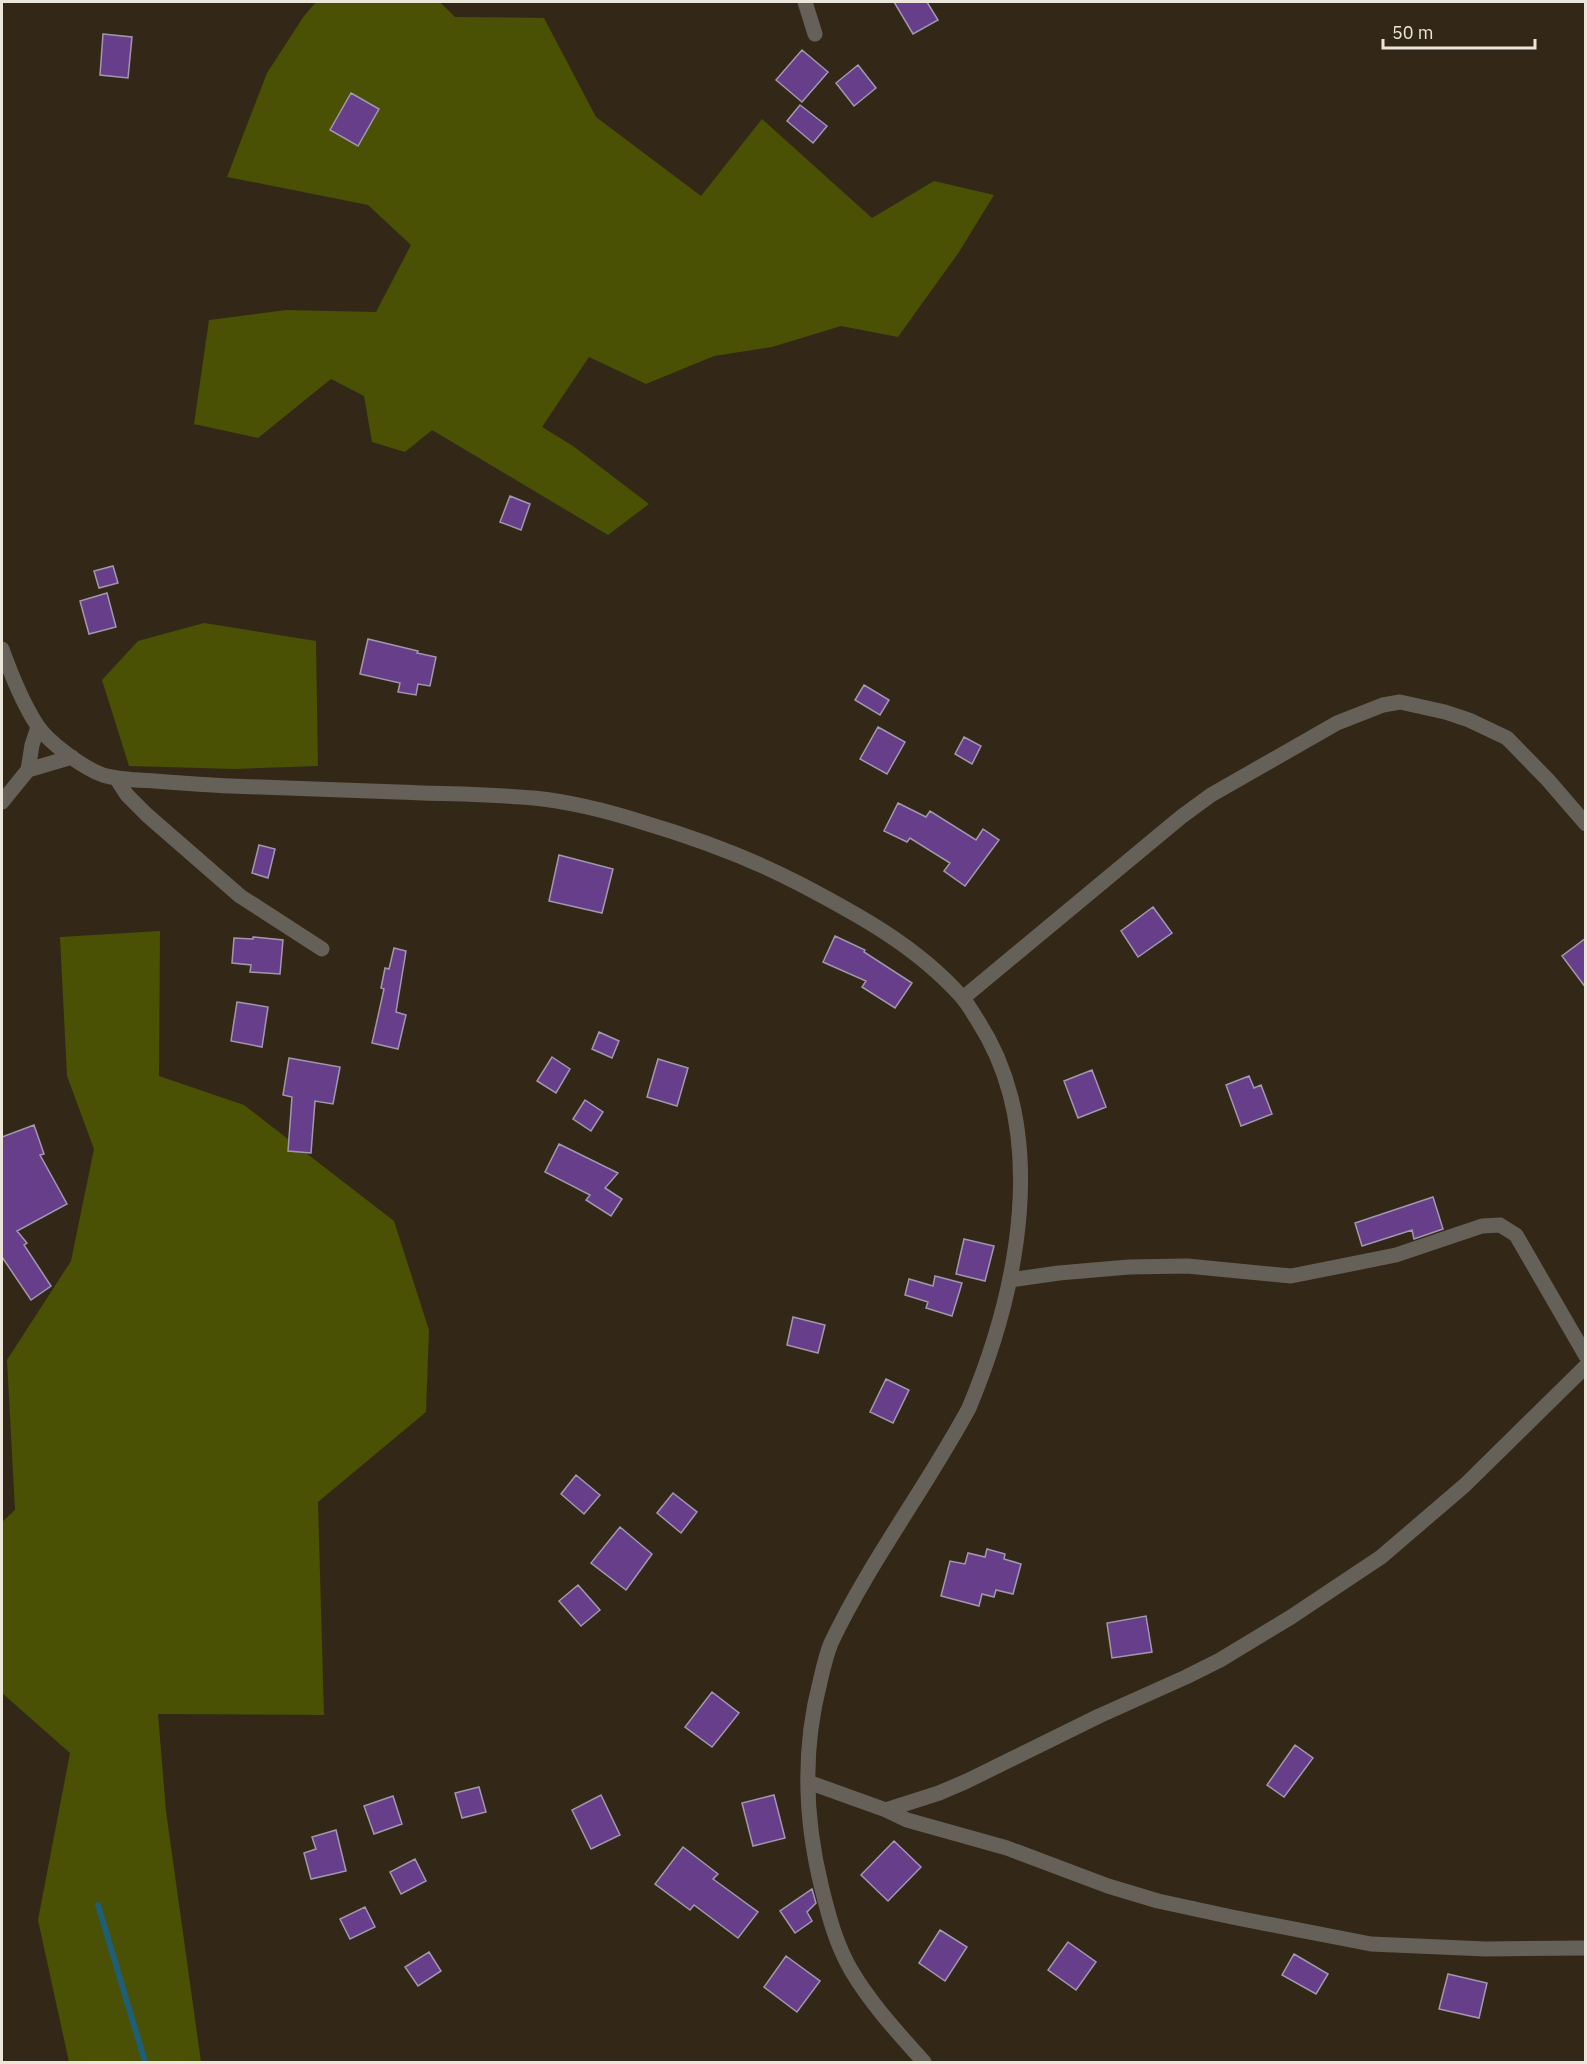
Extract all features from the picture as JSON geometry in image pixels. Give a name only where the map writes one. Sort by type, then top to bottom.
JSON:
[{"type":"street","points":[[805,2],[815,34]]},
{"type":"street","points":[[2,649],[11,674],[38,727],[72,757],[99,773],[116,778],[208,785],[489,795],[593,807],[690,836],[772,870],[883,929],[916,953],[963,998],[993,1045],[1011,1093],[1019,1137],[1019,1196],[1015,1252],[1010,1280],[980,1383],[969,1408],[849,1607],[830,1646],[809,1736],[809,1822],[815,1862],[830,1923],[851,1971],[878,2009],[924,2062]]},
{"type":"street","points":[[963,998],[1181,817],[1211,795],[1337,723],[1383,705],[1400,702],[1445,712],[1507,738],[1586,824]]},
{"type":"street","points":[[2,802],[28,770],[38,727]]},
{"type":"street","points":[[28,770],[52,765],[72,757]]},
{"type":"street","points":[[116,778],[127,795],[147,815],[240,896],[322,949]]},
{"type":"street","points":[[1010,1280],[1130,1267],[1187,1266],[1291,1276],[1396,1255],[1482,1226],[1500,1225],[1516,1235],[1586,1356]]},
{"type":"street","points":[[886,1810],[939,1793],[967,1781],[1099,1716],[1186,1677],[1253,1641],[1291,1617],[1381,1557],[1456,1492],[1586,1366]]},
{"type":"street","points":[[808,1782],[929,1828],[1007,1848],[1108,1886],[1158,1901],[1371,1944],[1486,1949],[1586,1948]]},
{"type":"green space","points":[[316,2],[440,2],[455,17],[544,18],[596,117],[701,196],[762,119],[872,218],[934,181],[994,195],[959,252],[898,337],[841,326],[772,347],[714,356],[646,384],[589,357],[542,427],[573,446],[649,504],[608,535],[432,430],[405,452],[372,442],[364,396],[331,379],[258,438],[194,424],[209,320],[286,310],[376,312],[411,245],[368,205],[227,177],[267,73],[304,16]]},
{"type":"green space","points":[[204,623],[316,641],[318,766],[235,769],[129,766],[102,680],[138,641]]},
{"type":"green space","points":[[160,931],[159,1076],[244,1105],[394,1221],[429,1330],[426,1412],[318,1502],[324,1715],[158,1714],[166,1811],[201,2062],[69,2062],[38,1920],[70,1753],[2,1693],[2,1522],[15,1510],[7,1360],[71,1261],[94,1149],[67,1076],[60,937]]},
{"type":"building","points":[[894,2],[927,2],[938,20],[913,34]]},
{"type":"building","points":[[103,34],[132,37],[128,78],[100,75]]},
{"type":"building","points":[[802,50],[828,72],[802,102],[776,80]]},
{"type":"building","points":[[858,65],[876,88],[854,106],[836,83]]},
{"type":"building","points":[[351,93],[379,109],[358,146],[330,130]]},
{"type":"building","points":[[800,105],[827,126],[813,143],[787,121]]},
{"type":"building","points":[[510,496],[530,504],[521,530],[500,522]]},
{"type":"building","points":[[113,566],[118,583],[99,588],[94,571]]},
{"type":"building","points":[[107,593],[116,627],[89,634],[80,601]]},
{"type":"building","points":[[368,639],[436,657],[430,686],[418,684],[416,695],[398,692],[400,683],[360,674]]},
{"type":"building","points":[[864,685],[889,700],[880,715],[855,700]]},
{"type":"building","points":[[878,727],[905,742],[887,774],[860,759]]},
{"type":"building","points":[[964,737],[981,746],[972,764],[955,754]]},
{"type":"building","points":[[898,803],[926,817],[930,811],[976,840],[983,829],[999,840],[965,886],[944,871],[950,863],[910,838],[907,842],[884,831]]},
{"type":"building","points":[[259,845],[275,849],[268,878],[252,873]]},
{"type":"building","points":[[559,855],[613,869],[602,913],[549,901]]},
{"type":"building","points":[[1153,907],[1172,933],[1138,957],[1121,931]]},
{"type":"building","points":[[835,936],[865,950],[864,952],[912,983],[895,1008],[862,987],[866,981],[823,962]]},
{"type":"building","points":[[253,937],[283,940],[280,974],[250,972],[251,965],[232,963],[234,938],[253,939]]},
{"type":"building","points":[[1586,938],[1586,988],[1562,956]]},
{"type":"building","points":[[394,948],[406,951],[396,1012],[406,1015],[398,1049],[372,1043],[384,989],[381,988],[385,968],[389,969]]},
{"type":"building","points":[[237,1002],[268,1007],[262,1047],[231,1041]]},
{"type":"building","points":[[599,1032],[619,1041],[612,1058],[592,1049]]},
{"type":"building","points":[[552,1057],[570,1069],[556,1093],[537,1081]]},
{"type":"building","points":[[289,1058],[340,1067],[333,1104],[315,1101],[311,1153],[288,1151],[292,1097],[283,1095]]},
{"type":"building","points":[[658,1059],[688,1068],[677,1106],[647,1097]]},
{"type":"building","points":[[1092,1070],[1106,1107],[1078,1118],[1064,1081]]},
{"type":"building","points":[[1249,1076],[1254,1088],[1261,1085],[1272,1114],[1241,1126],[1226,1085]]},
{"type":"building","points":[[585,1100],[603,1112],[591,1131],[573,1119]]},
{"type":"building","points":[[34,1125],[44,1154],[40,1155],[67,1204],[17,1231],[27,1243],[24,1245],[51,1286],[31,1300],[2,1257],[2,1137]]},
{"type":"building","points":[[559,1144],[618,1173],[605,1188],[622,1199],[611,1216],[586,1200],[590,1195],[545,1172]]},
{"type":"building","points":[[1433,1197],[1443,1229],[1414,1239],[1412,1230],[1362,1246],[1355,1223]]},
{"type":"building","points":[[964,1239],[994,1246],[985,1281],[956,1274]]},
{"type":"building","points":[[935,1276],[962,1283],[952,1316],[926,1308],[928,1302],[905,1295],[909,1279],[933,1286]]},
{"type":"building","points":[[793,1317],[825,1325],[818,1353],[787,1345]]},
{"type":"building","points":[[886,1379],[909,1390],[893,1423],[870,1412]]},
{"type":"building","points":[[576,1475],[600,1495],[584,1514],[561,1494]]},
{"type":"building","points":[[673,1493],[697,1512],[681,1533],[657,1513]]},
{"type":"building","points":[[620,1527],[652,1554],[626,1590],[591,1563]]},
{"type":"building","points":[[987,1549],[1005,1554],[1004,1559],[1021,1564],[1013,1594],[996,1590],[994,1597],[982,1594],[979,1606],[941,1596],[950,1561],[965,1564],[968,1553],[985,1557]]},
{"type":"building","points":[[578,1585],[600,1610],[581,1626],[559,1601]]},
{"type":"building","points":[[1146,1616],[1152,1652],[1112,1658],[1107,1623]]},
{"type":"building","points":[[712,1692],[739,1713],[712,1747],[685,1727]]},
{"type":"building","points":[[1295,1745],[1313,1758],[1284,1797],[1267,1785]]},
{"type":"building","points":[[479,1787],[486,1812],[462,1818],[455,1793]]},
{"type":"building","points":[[601,1795],[620,1835],[591,1849],[572,1810]]},
{"type":"building","points":[[774,1795],[785,1838],[753,1846],[742,1803]]},
{"type":"building","points":[[393,1796],[402,1824],[374,1834],[364,1806]]},
{"type":"building","points":[[336,1830],[346,1871],[311,1879],[304,1853],[316,1849],[312,1837]]},
{"type":"building","points":[[894,1841],[921,1867],[888,1901],[861,1875]]},
{"type":"building","points":[[683,1847],[718,1874],[713,1879],[758,1912],[738,1938],[694,1905],[690,1910],[655,1884]]},
{"type":"building","points":[[415,1859],[426,1881],[401,1894],[390,1872]]},
{"type":"building","points":[[812,1889],[816,1903],[807,1912],[812,1921],[795,1933],[780,1911]]},
{"type":"building","points":[[365,1907],[375,1927],[350,1939],[340,1919]]},
{"type":"building","points":[[940,1930],[967,1947],[945,1981],[919,1963]]},
{"type":"building","points":[[1068,1942],[1096,1962],[1076,1990],[1048,1970]]},
{"type":"building","points":[[429,1952],[441,1971],[418,1986],[405,1967]]},
{"type":"building","points":[[1294,1954],[1328,1974],[1316,1994],[1282,1975]]},
{"type":"building","points":[[786,1956],[820,1981],[797,2012],[764,1987]]},
{"type":"building","points":[[1448,1974],[1487,1983],[1479,2018],[1439,2009]]},
{"type":"waterway","points":[[98,1905],[145,2062]]}]
